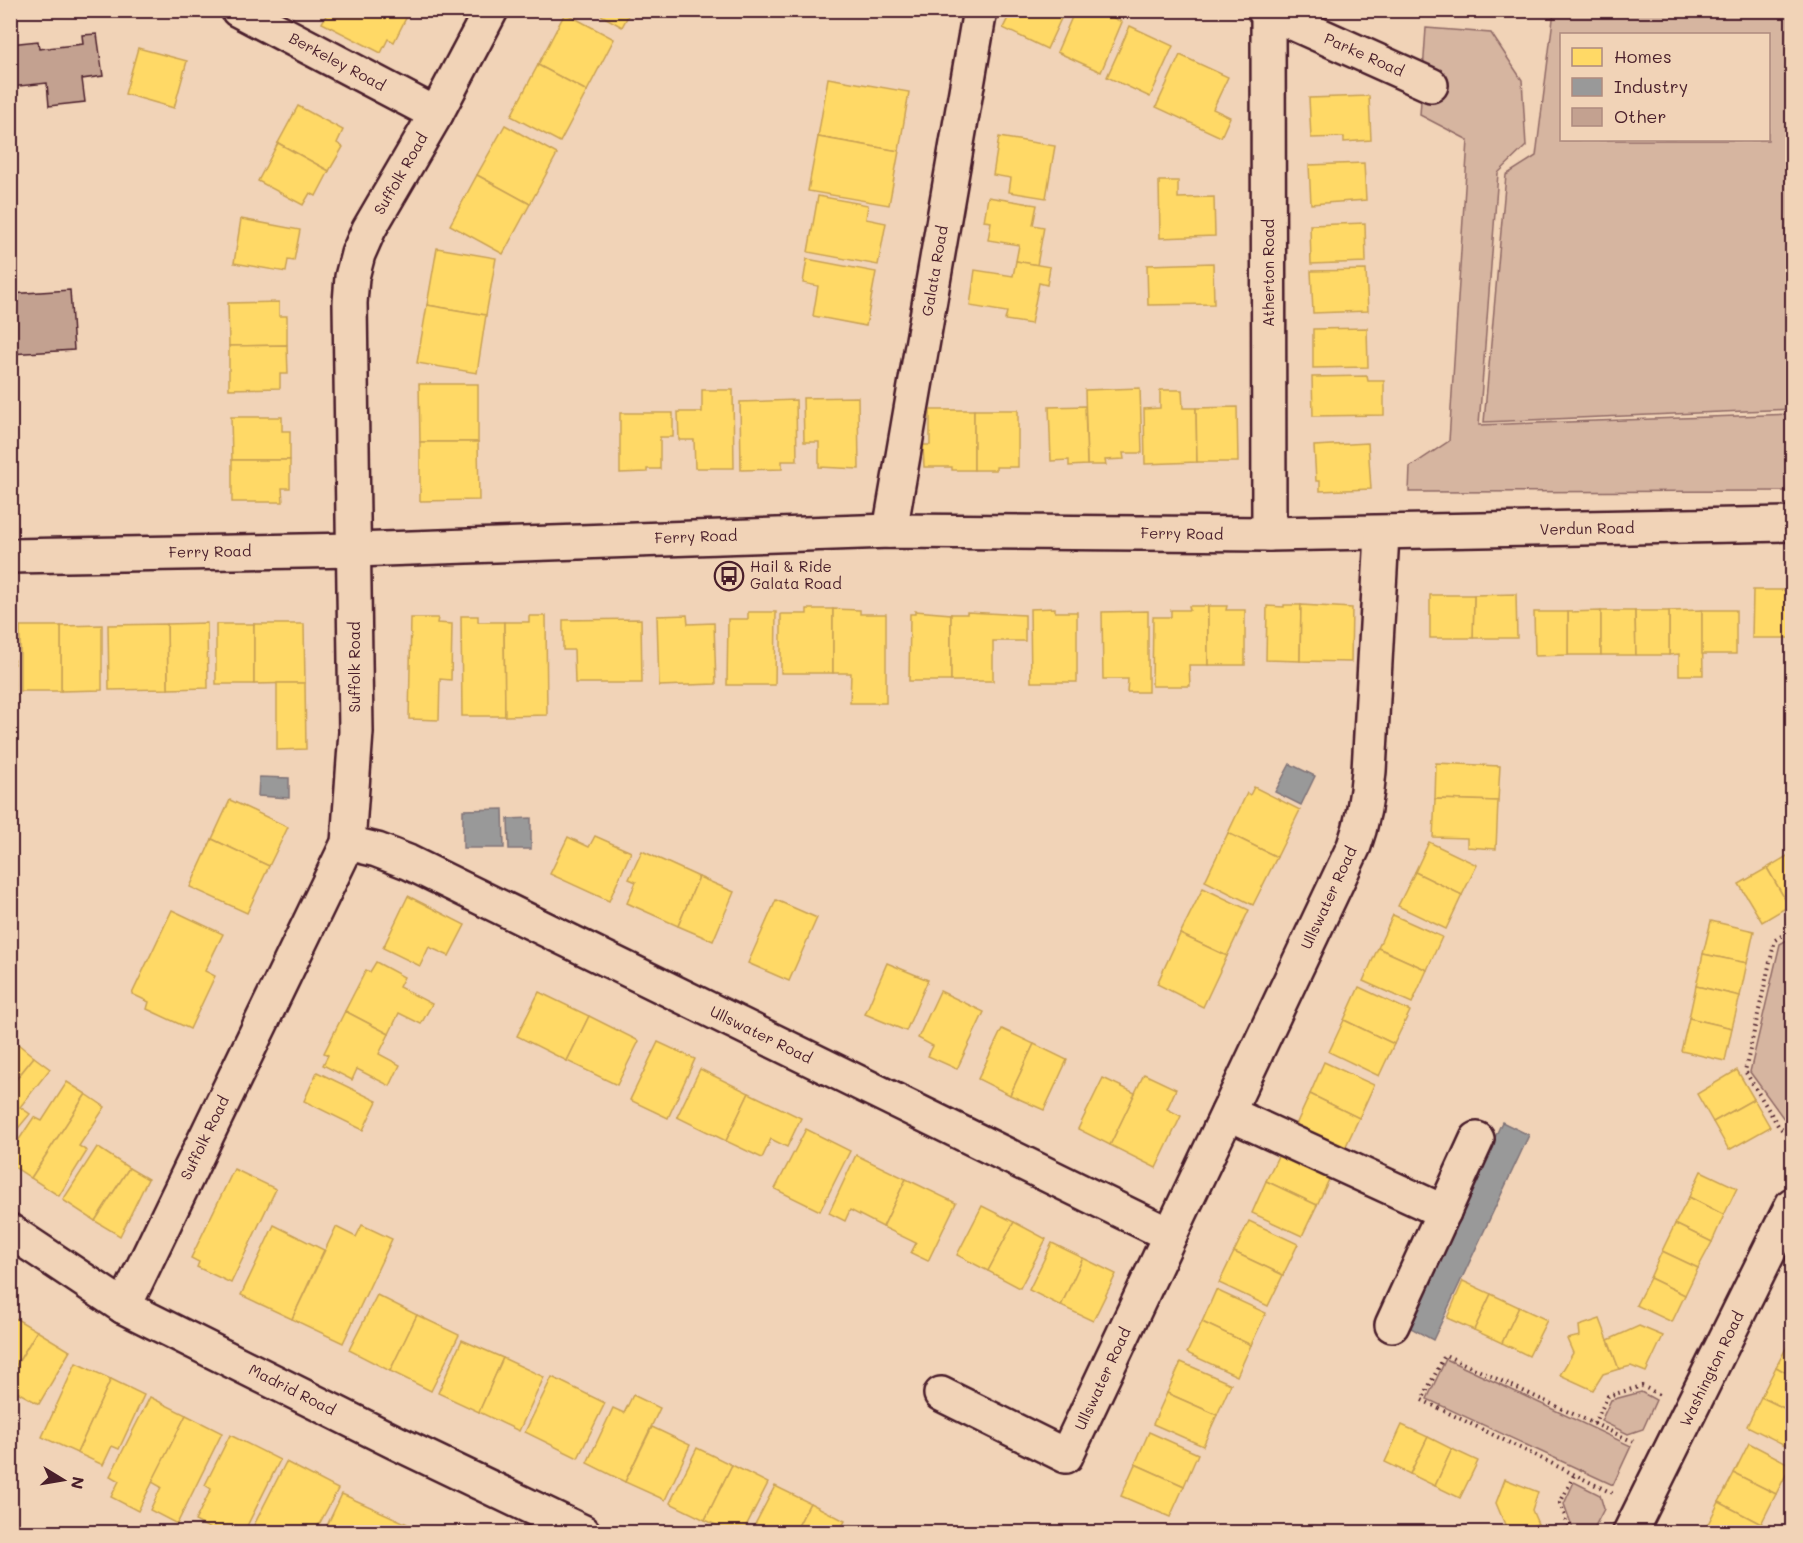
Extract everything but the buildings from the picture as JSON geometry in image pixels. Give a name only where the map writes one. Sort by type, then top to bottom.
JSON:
[{"type":"street","name":"Berkeley Road","points":[[238,10],[436,114]]},
{"type":"street","name":"Suffolk Road","points":[[124,1307],[348,843],[356,732],[350,303],[352,277],[358,254],[369,229],[436,114],[491,10]]},
{"type":"street","name":"Galata Road","points":[[890,531],[980,10]]},
{"type":"street","name":"Parke Road","points":[[1266,11],[1431,85]]},
{"type":"street","name":"Atherton Road","points":[[1266,11],[1269,534]]},
{"type":"street","name":"Verdun Road","points":[[1382,534],[1792,524]]},
{"type":"street","name":"Ferry Road","points":[[10,556],[355,550],[890,531],[1382,534]]},
{"type":"street","name":"Ullswater Road","points":[[941,1394],[1066,1456],[1354,846],[1366,806],[1370,771],[1382,534]]},
{"type":"street","name":"Ullswater Road","points":[[348,843],[378,850],[408,862],[1170,1235]]},
{"type":"street","points":[[1228,1113],[1444,1212]]},
{"type":"street","points":[[1392,1324],[1477,1139]]},
{"type":"street","name":"Washington Road","points":[[1636,1520],[1792,1205]]},
{"type":"street","name":"Madrid Road","points":[[10,1231],[124,1307],[583,1533]]},
{"type":"path","points":[[1792,930],[1775,940],[1745,1071],[1779,1127],[1792,1138]]},
{"type":"path","points":[[1636,1520],[1574,1474],[1422,1400],[1445,1355],[1668,1457]]},
{"type":"path","points":[[1594,1424],[1608,1396],[1642,1386],[1692,1409]]},
{"type":"path","points":[[1571,1533],[1560,1503],[1574,1474]]},
{"type":"shaded area","points":[[1554,11],[1792,11],[1792,409],[1484,422],[1506,175],[1536,156]]},
{"type":"shaded area","points":[[1426,28],[1491,33],[1522,80],[1526,146],[1498,173],[1479,425],[1792,414],[1792,491],[1409,492],[1410,467],[1449,441],[1468,140],[1420,115]]},
{"type":"shaded area","points":[[1792,937],[1792,1130],[1750,1072],[1780,944]]},
{"type":"shaded area","points":[[1446,1359],[1631,1446],[1613,1485],[1427,1399]]},
{"type":"shaded area","points":[[1641,1392],[1656,1400],[1643,1429],[1628,1434],[1601,1421],[1611,1400]]},
{"type":"shaded area","points":[[1574,1482],[1600,1495],[1604,1509],[1592,1532],[1574,1532],[1564,1504]]},
{"type":"place","name":"Hail & Ride Galata Road","points":[[729,576]]}]
